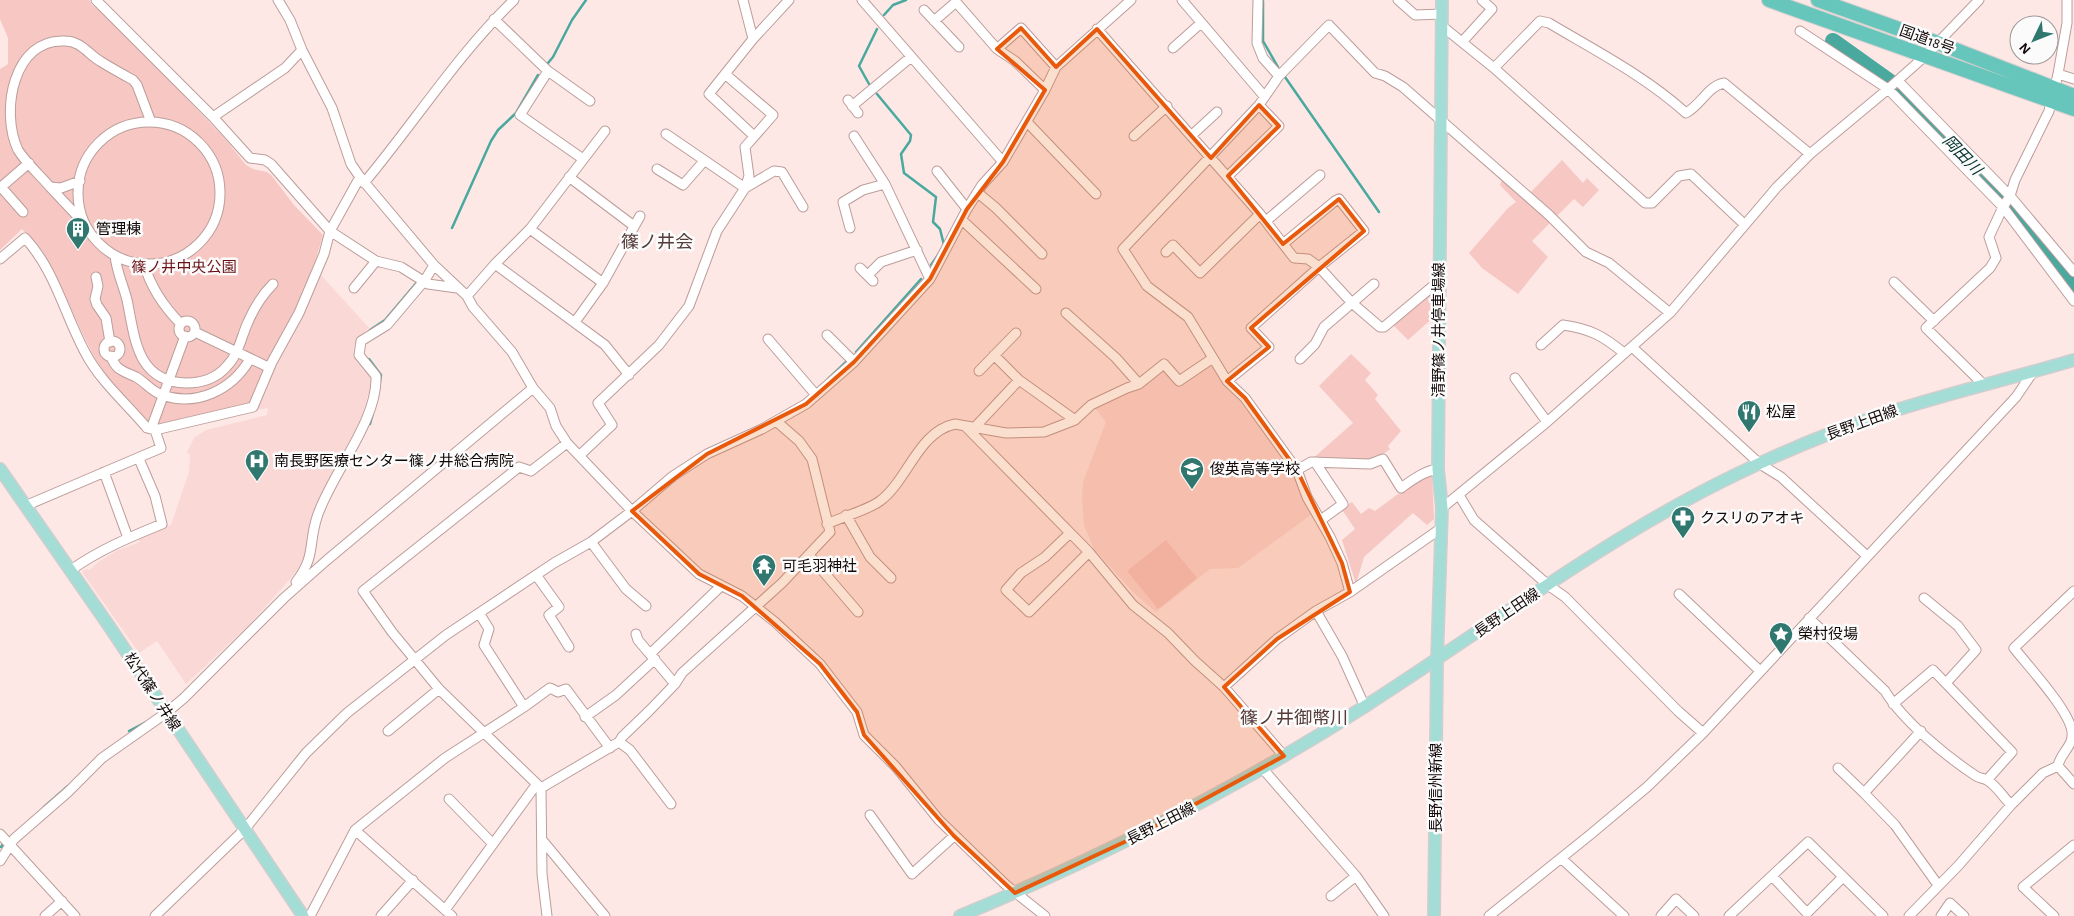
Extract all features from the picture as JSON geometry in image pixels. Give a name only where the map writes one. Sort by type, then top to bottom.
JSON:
[{"type":"highway","name":"国道18号","points":[[1769,0],[1924,57],[2053,95],[2074,96]]},
{"type":"highway","name":"国道18号","points":[[1818,0],[1938,43],[2053,95],[2074,109]]},
{"type":"main road","name":"清野篠ノ井停車場線","points":[[1437,660],[1442,508],[1438,469],[1442,0]]},
{"type":"main road","name":"長野上田線","points":[[960,916],[1015,893],[1133,838],[1262,769],[1365,707],[1603,549],[1662,514],[1760,464],[1810,442],[1882,415],[2074,360]]},
{"type":"main road","name":"松代篠ノ井線","points":[[0,469],[71,570],[303,916]]},
{"type":"main road","name":"長野信州新線","points":[[1434,916],[1437,660]]},
{"type":"street","points":[[96,0],[214,117],[250,158],[265,160],[271,164],[330,231],[376,261],[401,267],[425,280],[428,284],[457,288]]},
{"type":"street","points":[[278,0],[290,20],[302,50],[332,108],[351,164],[362,180],[434,265],[467,296],[473,307],[512,352],[533,388],[550,408],[556,426],[567,443],[632,511],[699,574],[742,596],[820,664],[857,712],[864,736],[896,767],[954,836],[1015,893],[1045,916]]},
{"type":"street","points":[[0,259],[25,238],[34,248],[69,314],[86,354],[100,377],[148,428],[153,429],[253,407],[276,354],[299,313],[324,254],[330,231],[362,180],[400,141],[451,70],[494,19],[514,0]]},
{"type":"street","points":[[743,0],[753,39]]},
{"type":"street","points":[[754,136],[708,94],[753,39],[789,0]]},
{"type":"street","points":[[862,0],[1003,162]]},
{"type":"street","points":[[155,916],[244,829],[306,753],[347,713],[415,659],[536,575],[592,542],[674,476],[707,454],[776,421],[806,404],[854,362],[930,279],[967,209],[982,184],[1003,162],[1045,90],[1056,67],[1131,0]]},
{"type":"street","points":[[1182,0],[1264,96]]},
{"type":"street","points":[[1258,0],[1257,43],[1263,58],[1279,76]]},
{"type":"street","points":[[1398,0],[1415,15],[1442,20],[1462,42],[1494,68],[1645,203],[1652,203],[1679,176],[1691,174],[1746,225]]},
{"type":"street","points":[[1462,42],[1492,9],[1482,0]]},
{"type":"street","points":[[1442,508],[1546,422],[1670,313],[1777,187],[1810,154],[1894,85],[1979,0]]},
{"type":"street","points":[[1984,385],[1926,328],[1990,268],[1996,258],[1988,237],[2049,111],[2071,20],[2068,0]]},
{"type":"street","points":[[934,21],[956,2],[997,49],[1015,61],[1045,90]]},
{"type":"street","points":[[924,10],[958,48]]},
{"type":"street","points":[[494,19],[548,71],[590,102]]},
{"type":"street","points":[[1494,68],[1540,21],[1549,23],[1624,66],[1686,113],[1695,108],[1715,85],[1724,83],[1810,154]]},
{"type":"street","points":[[1173,48],[1201,23]]},
{"type":"street","points":[[1350,592],[1342,563],[1307,497],[1296,470],[1246,398],[1228,381],[1188,317],[1147,286],[1123,249],[1211,158],[1259,105],[1279,76],[1329,25],[1375,73],[1385,76],[1403,87],[1442,119],[1549,215],[1586,252],[1609,263],[1670,313]]},
{"type":"street","points":[[997,49],[1021,28],[1056,67]]},
{"type":"street","points":[[1097,29],[1228,176],[1294,258],[1308,259],[1319,267],[1352,303],[1380,327],[1384,327],[1439,280]]},
{"type":"street","points":[[1800,31],[1894,85],[2074,272]]},
{"type":"street","points":[[81,220],[80,181],[91,156],[102,139],[113,130],[133,123],[152,122],[188,132],[207,151],[219,176],[221,202],[215,223],[202,241],[184,256],[161,264],[136,264],[115,256],[95,240],[81,220],[18,149],[9,115],[10,91],[14,75],[36,50],[47,43],[65,41],[78,44],[98,60],[133,80],[137,85],[152,122]]},
{"type":"street","points":[[214,117],[285,68],[302,50]]},
{"type":"street","points":[[853,106],[911,57]]},
{"type":"street","points":[[548,71],[520,115],[583,159]]},
{"type":"street","points":[[580,455],[612,425],[598,403],[660,345],[689,306],[717,231],[745,188],[749,176],[745,147],[773,115],[725,74]]},
{"type":"street","points":[[2058,74],[2074,79]]},
{"type":"street","points":[[1894,85],[2006,202],[2074,301]]},
{"type":"street","points":[[1228,176],[1279,126],[1259,105]]},
{"type":"street","points":[[1134,136],[1167,106]]},
{"type":"street","points":[[1192,136],[1217,112]]},
{"type":"street","points":[[1027,122],[1096,194]]},
{"type":"street","points":[[467,296],[495,264],[530,229],[568,177],[606,131]]},
{"type":"street","points":[[666,134],[745,188]]},
{"type":"street","points":[[854,136],[885,184],[930,279]]},
{"type":"street","points":[[657,169],[683,185],[704,161]]},
{"type":"street","points":[[23,212],[1,187],[29,163]]},
{"type":"street","points":[[745,188],[774,171],[782,172],[803,207]]},
{"type":"street","points":[[937,171],[967,209]]},
{"type":"street","points":[[1166,252],[1173,245],[1200,273],[1263,218],[1320,175]]},
{"type":"street","points":[[568,177],[634,226]]},
{"type":"street","points":[[50,187],[60,188],[80,181]]},
{"type":"street","points":[[850,228],[843,202],[864,190],[885,184]]},
{"type":"street","points":[[978,193],[996,208],[1042,254]]},
{"type":"street","points":[[1228,381],[1270,347],[1251,328],[1319,267],[1364,231],[1339,199],[1335,200],[1283,244]]},
{"type":"street","points":[[575,322],[603,283],[640,216]]},
{"type":"street","points":[[962,220],[1036,289]]},
{"type":"street","points":[[530,229],[603,283]]},
{"type":"street","points":[[860,268],[871,278],[881,262],[917,250]]},
{"type":"street","points":[[115,256],[118,274],[126,297],[135,344],[146,364],[154,373],[169,380],[185,383],[208,379],[227,366],[237,352],[254,309],[273,284]]},
{"type":"street","points":[[354,288],[376,261]]},
{"type":"street","points":[[144,264],[153,290],[162,303],[182,324]]},
{"type":"street","points":[[495,264],[605,345],[629,375]]},
{"type":"street","points":[[284,598],[307,568],[317,517],[371,407],[376,376],[359,355],[361,342],[387,325],[425,280],[434,265]]},
{"type":"street","points":[[96,277],[98,286],[95,300],[106,318],[110,342],[106,344],[104,351],[111,356],[118,369],[126,375],[134,376],[152,390],[163,395],[187,398],[207,396],[229,384],[250,359]]},
{"type":"street","points":[[1894,282],[1934,321]]},
{"type":"street","points":[[1300,359],[1315,344],[1324,327],[1374,284]]},
{"type":"street","points":[[1066,313],[1116,358],[1139,384]]},
{"type":"street","points":[[185,336],[180,331],[185,321],[193,324],[194,332]]},
{"type":"street","points":[[1542,345],[1563,325],[1580,328],[1602,336],[1628,350],[1760,464],[1782,477],[1867,556]]},
{"type":"street","points":[[185,336],[190,336],[194,332]]},
{"type":"street","points":[[194,332],[266,366]]},
{"type":"street","points":[[979,371],[1016,333]]},
{"type":"street","points":[[827,335],[854,362]]},
{"type":"street","points":[[25,506],[161,448],[153,429],[163,395],[185,336]]},
{"type":"street","points":[[768,339],[816,395]]},
{"type":"street","points":[[994,355],[1019,380],[1075,420]]},
{"type":"street","points":[[827,524],[880,501],[894,486],[928,439],[947,426],[954,424],[1006,433],[1039,433],[1075,420],[1092,405],[1139,384],[1164,364],[1180,381],[1213,358]]},
{"type":"street","points":[[1489,916],[1562,859],[1647,787],[1703,733],[2016,397],[2034,372]]},
{"type":"street","points":[[1516,378],[1546,422]]},
{"type":"street","points":[[970,427],[1019,380]]},
{"type":"street","points":[[0,861],[14,839],[68,792],[102,758],[166,713],[284,598],[533,388]]},
{"type":"street","points":[[355,830],[413,880],[448,914],[493,844],[539,786],[619,742],[675,684],[682,673],[756,607],[809,556],[830,532],[812,459],[799,441],[776,421]]},
{"type":"street","points":[[970,427],[1089,552],[1133,605],[1168,633],[1224,688],[1284,756]]},
{"type":"street","points":[[547,916],[542,874],[543,840],[539,786],[484,731],[438,689],[392,632],[363,591],[519,467],[531,471],[567,443]]},
{"type":"street","points":[[71,570],[92,555],[162,524],[155,496],[139,459]]},
{"type":"street","points":[[1296,470],[1311,462],[1370,464],[1383,459],[1401,488],[1432,470],[1438,469]]},
{"type":"street","points":[[1315,462],[1343,504],[1325,517]]},
{"type":"street","points":[[104,472],[128,538]]},
{"type":"street","points":[[1458,495],[1474,520],[1548,585],[1565,597],[1664,697],[1703,733]]},
{"type":"street","points":[[846,515],[870,557],[891,578]]},
{"type":"street","points":[[1224,688],[1277,639],[1316,611],[1350,592],[1440,529]]},
{"type":"street","points":[[1070,533],[1045,557],[1021,573],[1006,590],[1029,612],[1089,552]]},
{"type":"street","points":[[592,542],[626,589],[646,606]]},
{"type":"street","points":[[809,556],[858,612]]},
{"type":"street","points":[[536,575],[559,607],[548,615],[569,647]]},
{"type":"street","points":[[586,717],[616,695],[721,586]]},
{"type":"street","points":[[2074,591],[2014,648],[2064,712],[2072,732],[2070,746],[2059,757],[2058,766],[2074,784]]},
{"type":"street","points":[[1679,594],[1760,671]]},
{"type":"street","points":[[1924,598],[1958,626],[1976,650],[1946,684]]},
{"type":"street","points":[[1316,611],[1342,656],[1365,707]]},
{"type":"street","points":[[479,613],[489,629],[484,645],[524,707]]},
{"type":"street","points":[[1809,618],[1885,691],[1893,704],[1920,731],[1978,778],[1986,780],[2011,805]]},
{"type":"street","points":[[636,634],[638,640],[675,684]]},
{"type":"street","points":[[1893,704],[1933,670],[2012,752],[1986,780]]},
{"type":"street","points":[[310,916],[355,830],[445,758],[550,688],[558,692],[566,689],[610,748]]},
{"type":"street","points":[[388,730],[438,689]]},
{"type":"street","points":[[1864,793],[1920,731]]},
{"type":"street","points":[[619,742],[630,750],[671,804]]},
{"type":"street","points":[[1909,916],[2011,805],[2043,773],[2058,766]]},
{"type":"street","points":[[1838,768],[1895,825],[1938,886]]},
{"type":"street","points":[[1262,769],[1356,876],[1384,916]]},
{"type":"street","points":[[449,799],[493,844]]},
{"type":"street","points":[[870,815],[912,874],[954,836]]},
{"type":"street","points":[[0,834],[75,916]]},
{"type":"street","points":[[543,840],[605,916]]},
{"type":"street","points":[[1729,916],[1808,842],[1883,916]]},
{"type":"street","points":[[2054,916],[2023,888],[2074,845]]},
{"type":"street","points":[[1562,859],[1624,916]]},
{"type":"street","points":[[1332,896],[1356,876]]},
{"type":"street","points":[[1772,876],[1807,913],[1843,877]]},
{"type":"street","points":[[381,916],[413,880]]},
{"type":"street","points":[[1661,916],[1676,899],[1694,916]]},
{"type":"street","points":[[45,916],[62,901]]},
{"type":"street","points":[[1941,916],[1950,903],[1964,916]]},
{"type":"highlighted area","points":[[1021,28],[1056,67],[1097,29],[1211,158],[1259,105],[1279,126],[1228,176],[1283,244],[1339,199],[1364,231],[1251,328],[1269,347],[1227,381],[1245,398],[1297,470],[1342,563],[1350,592],[1277,639],[1224,687],[1284,756],[1133,838],[1015,893],[954,836],[864,735],[857,712],[820,664],[742,596],[699,574],[632,511],[707,454],[806,404],[854,362],[930,279],[967,209],[1003,162],[1045,90],[997,49]]},
{"type":"shaded area","name":"南長野医療センター篠ノ井総合病院","points":[[320,274],[369,328],[357,338],[353,350],[355,356],[372,375],[372,382],[357,433],[323,492],[311,520],[310,545],[306,561],[249,625],[186,684],[157,641],[139,653],[82,572],[86,569],[90,570],[97,563],[116,551],[140,542],[138,537],[171,525],[189,472],[190,455],[187,452],[194,438],[206,430],[267,415],[268,408],[257,410],[271,369]]},
{"type":"shaded area","name":"俊英高等学校","points":[[1210,358],[1291,469],[1312,514],[1238,568],[1210,569],[1156,612],[1134,593],[1094,549],[1084,525],[1083,482],[1106,422],[1094,407],[1164,364],[1179,383]]},
{"type":"green space","name":"篠ノ井中央公園","points":[[0,0],[89,0],[92,5],[115,23],[227,141],[246,165],[271,175],[294,205],[323,235],[312,272],[296,310],[272,352],[251,406],[155,428],[128,401],[103,371],[83,335],[57,280],[36,245],[22,229],[0,250],[0,69],[8,64],[8,38],[0,19]]},
{"type":"green space","points":[[1562,160],[1583,183],[1587,178],[1599,190],[1583,207],[1574,199],[1532,241],[1548,257],[1518,294],[1482,268],[1469,253],[1508,208],[1516,202],[1500,185],[1503,177],[1526,197]]},
{"type":"green space","points":[[1435,287],[1436,315],[1408,340],[1392,324]]},
{"type":"green space","points":[[1351,354],[1371,373],[1365,380],[1378,395],[1375,399],[1401,431],[1388,446],[1390,449],[1373,459],[1353,462],[1311,460],[1353,423],[1319,386]]},
{"type":"green space","points":[[1432,473],[1434,519],[1427,525],[1413,513],[1364,557],[1356,584],[1342,540],[1355,529],[1341,508],[1352,502],[1361,514],[1369,508],[1375,511],[1402,491]]},
{"type":"green space","points":[[1166,540],[1197,578],[1158,609],[1127,571]]},
{"type":"waterway","points":[[548,63],[572,20],[586,0]]},
{"type":"waterway","points":[[884,15],[893,5],[906,0]]},
{"type":"waterway","points":[[1263,1],[1263,41],[1278,67]]},
{"type":"waterway","points":[[869,84],[859,66],[877,29]]},
{"type":"waterway","name":"岡田川","points":[[1833,41],[1889,81],[1918,110],[2012,208],[2058,262],[2074,285]]},
{"type":"waterway","points":[[452,228],[491,141],[498,130],[516,113],[538,75]]},
{"type":"waterway","points":[[1285,77],[1379,212]]},
{"type":"waterway","points":[[877,94],[911,135],[910,141],[901,154],[904,173],[936,197],[933,222],[940,229],[944,245]]},
{"type":"waterway","points":[[931,265],[940,252]]},
{"type":"waterway","points":[[856,352],[921,279]]},
{"type":"waterway","points":[[370,330],[385,320],[418,281]]},
{"type":"waterway","points":[[369,359],[381,375],[378,394]]},
{"type":"waterway","points":[[828,379],[846,362]]},
{"type":"waterway","points":[[370,424],[373,413]]},
{"type":"waterway","points":[[129,731],[146,722]]},
{"type":"waterway","points":[[44,807],[68,786]]},
{"type":"place","name":"管理棟","points":[[78,250]]},
{"type":"place","name":"松屋","points":[[1749,433]]},
{"type":"place","name":"南長野医療センター篠ノ井総合病院","points":[[257,482]]},
{"type":"place","name":"俊英高等学校","points":[[1192,490]]},
{"type":"place","name":"クスリのアオキ","points":[[1683,539]]},
{"type":"place","name":"可毛羽神社","points":[[764,587]]},
{"type":"place","name":"榮村役場","points":[[1781,655]]},
{"type":"district","name":"篠ノ井会","points":[[657,243]]},
{"type":"district","name":"篠ノ井御幣川","points":[[1294,719]]}]
